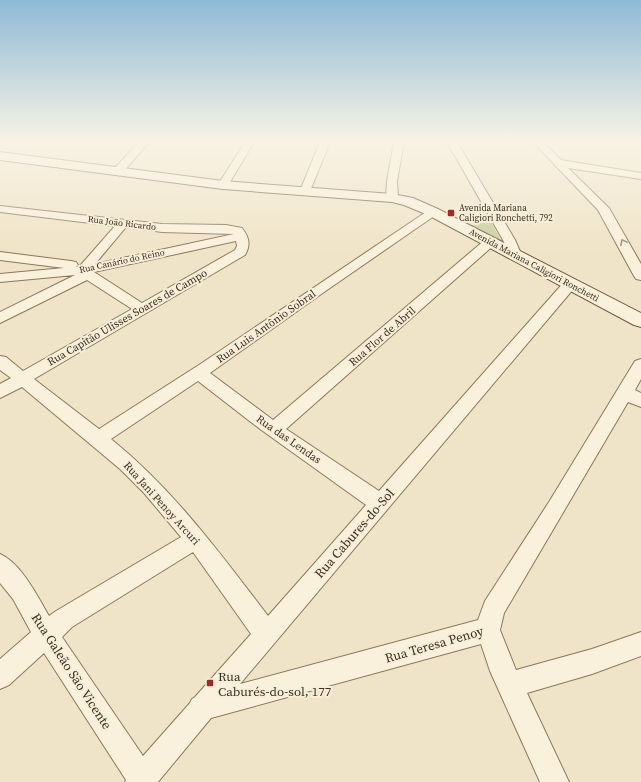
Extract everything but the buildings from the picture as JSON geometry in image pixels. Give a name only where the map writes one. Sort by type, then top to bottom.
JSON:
[{"type":"street","name":"Avenida Mariana Caligiori Ronchetti","points":[[170,178],[223,185],[392,198],[408,201],[433,212],[641,321]]},
{"type":"street","points":[[223,185],[227,178]]},
{"type":"street","points":[[305,191],[310,178]]},
{"type":"street","points":[[392,198],[393,178]]},
{"type":"street","points":[[473,178],[509,240],[516,256]]},
{"type":"street","points":[[573,178],[603,208],[614,224],[641,276]]},
{"type":"street","name":"Rua João Ricardo","points":[[0,209],[162,228],[226,229],[238,231],[242,236]]},
{"type":"street","name":"Rua Luis Antônio Sobral","points":[[98,439],[200,373],[433,212]]},
{"type":"street","points":[[0,318],[86,270],[123,224]]},
{"type":"street","name":"Rua Canário do Reino","points":[[0,278],[86,270],[242,236]]},
{"type":"street","name":"Rua Capitão Ulisses Soares de Campo","points":[[0,392],[240,252],[243,246],[242,236]]},
{"type":"street","name":"Rua Flor de Abril","points":[[274,430],[490,242]]},
{"type":"street","points":[[0,256],[86,270],[142,309]]},
{"type":"street","name":"Rua Cabures-do-Sol","points":[[140,780],[570,284]]},
{"type":"street","name":"Rua Jani Penoy Arcuri","points":[[0,361],[127,463],[151,487],[196,540],[267,635]]},
{"type":"street","name":"Rua Teresa Penoy","points":[[201,708],[488,630],[492,609],[549,520],[633,397],[641,365]]},
{"type":"street","name":"Rua das Lendas","points":[[200,373],[274,430],[380,503]]},
{"type":"street","points":[[0,676],[64,619],[196,540]]},
{"type":"street","name":"Rua Galeão São Vicente","points":[[0,565],[21,591],[46,634],[140,780]]},
{"type":"street","points":[[488,630],[500,662],[555,782]]},
{"type":"street","points":[[510,684],[556,673],[610,656],[641,644]]},
{"type":"green space","points":[[490,220],[502,242],[469,226]]},
{"type":"place","name":"Avenida Mariana Caligiori Ronchetti, 792","points":[[451,213]]},
{"type":"place","name":"Rua Caburés-do-sol, 177","points":[[210,683]]}]
